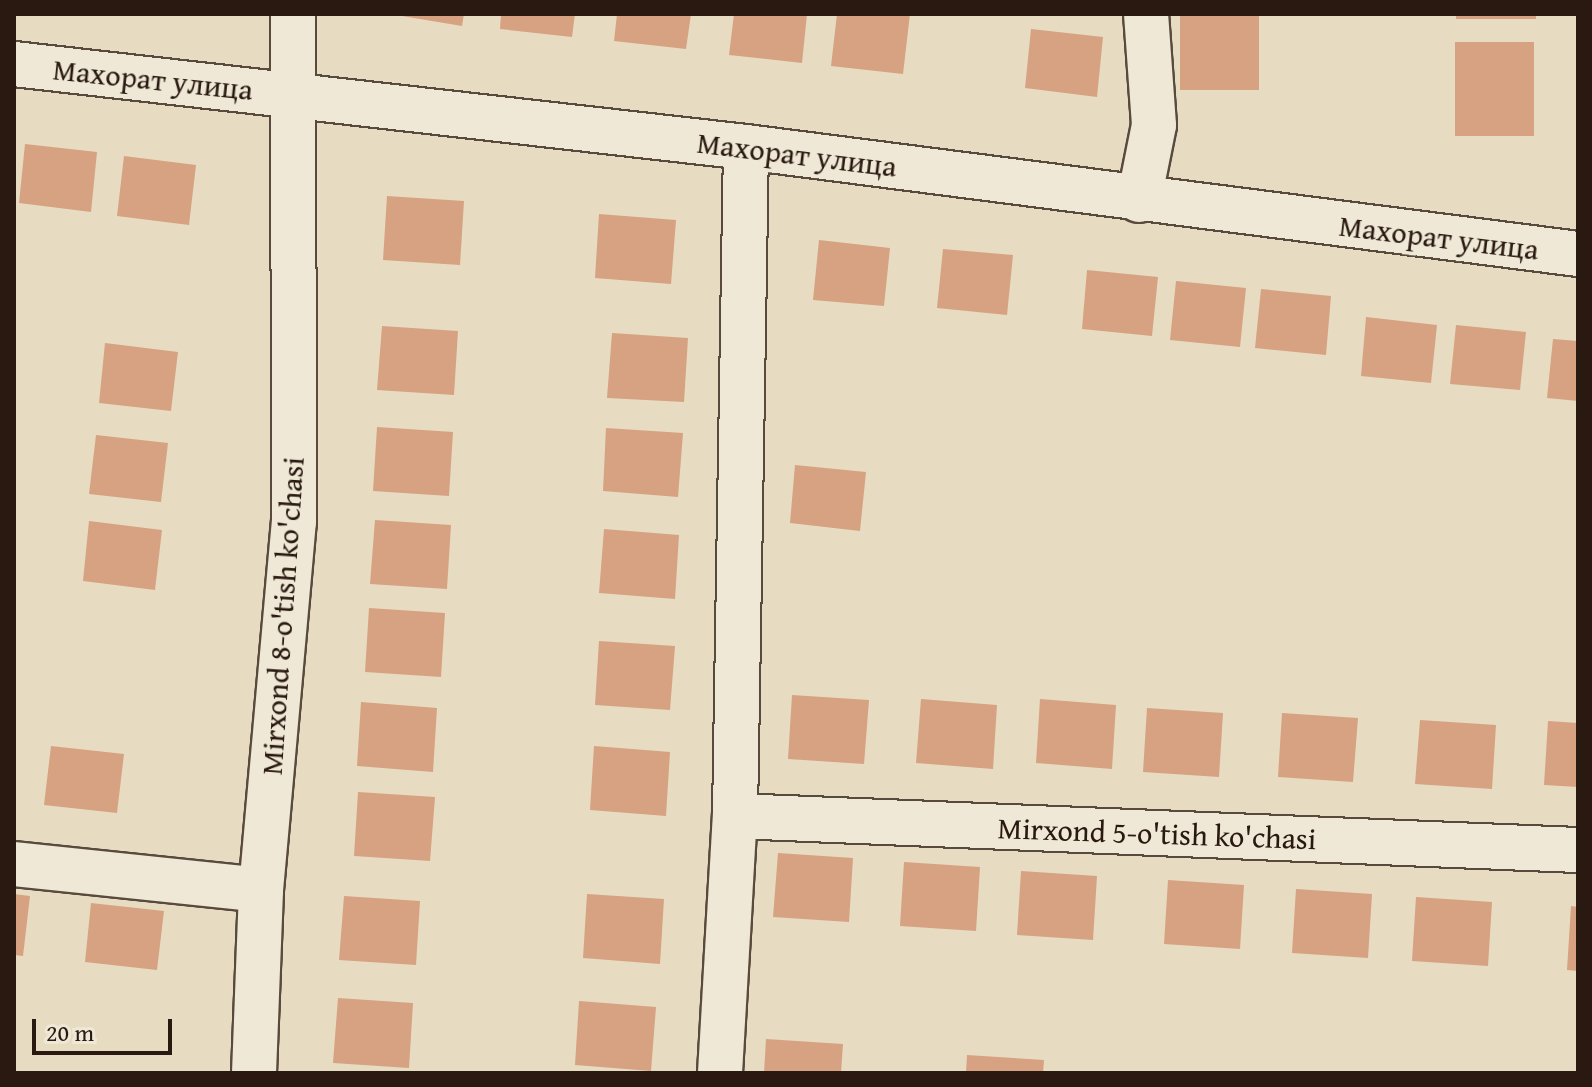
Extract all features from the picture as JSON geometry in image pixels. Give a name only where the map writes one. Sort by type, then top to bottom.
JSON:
[{"type":"street","name":"Mirxond 8-o'tish ko'chasi","points":[[254,1073],[261,890],[294,522],[290,93],[293,14]]},
{"type":"street","points":[[1139,200],[1154,125],[1146,14]]},
{"type":"street","name":"Махорат улица","points":[[14,64],[746,147],[1139,200],[1578,254]]},
{"type":"street","points":[[720,1073],[735,816],[746,147]]},
{"type":"street","name":"Mirxond 5-o'tish ko'chasi","points":[[735,816],[1578,850]]},
{"type":"street","points":[[14,864],[261,890]]},
{"type":"building","points":[[390,14],[464,14],[462,26]]},
{"type":"building","points":[[501,14],[575,14],[572,37],[500,29]]},
{"type":"building","points":[[617,14],[691,14],[686,49],[614,41]]},
{"type":"building","points":[[734,14],[807,14],[802,63],[729,55]]},
{"type":"building","points":[[837,14],[910,14],[903,74],[831,66]]},
{"type":"building","points":[[1180,14],[1259,14],[1259,90],[1180,90]]},
{"type":"building","points":[[1456,14],[1536,14],[1536,19],[1456,19]]},
{"type":"building","points":[[1031,29],[1103,37],[1097,97],[1025,88]]},
{"type":"building","points":[[1455,42],[1534,42],[1534,136],[1455,136]]},
{"type":"building","points":[[25,144],[97,152],[91,212],[19,203]]},
{"type":"building","points":[[124,156],[196,165],[189,225],[117,216]]},
{"type":"building","points":[[387,196],[464,201],[460,265],[383,260]]},
{"type":"building","points":[[599,214],[676,220],[671,284],[595,278]]},
{"type":"building","points":[[819,240],[890,248],[884,306],[813,300]]},
{"type":"building","points":[[943,249],[1013,255],[1007,315],[937,308]]},
{"type":"building","points":[[1087,270],[1158,277],[1152,336],[1082,329]]},
{"type":"building","points":[[1176,281],[1246,288],[1240,347],[1170,340]]},
{"type":"building","points":[[1261,289],[1331,296],[1326,355],[1255,348]]},
{"type":"building","points":[[1366,317],[1437,325],[1431,383],[1361,376]]},
{"type":"building","points":[[1456,325],[1526,332],[1520,390],[1450,384]]},
{"type":"building","points":[[382,326],[458,331],[454,395],[377,390]]},
{"type":"building","points":[[612,333],[688,338],[684,402],[607,398]]},
{"type":"building","points":[[1553,339],[1578,341],[1578,401],[1547,398]]},
{"type":"building","points":[[105,343],[178,352],[171,411],[99,403]]},
{"type":"building","points":[[377,427],[453,432],[449,496],[373,491]]},
{"type":"building","points":[[606,428],[683,433],[678,497],[603,491]]},
{"type":"building","points":[[96,435],[168,443],[161,502],[89,494]]},
{"type":"building","points":[[795,465],[866,472],[860,531],[790,523]]},
{"type":"building","points":[[375,520],[451,525],[447,589],[370,584]]},
{"type":"building","points":[[89,521],[162,530],[155,590],[83,581]]},
{"type":"building","points":[[604,529],[679,535],[675,599],[599,593]]},
{"type":"building","points":[[369,608],[445,613],[441,677],[365,672]]},
{"type":"building","points":[[599,641],[675,646],[670,710],[595,705]]},
{"type":"building","points":[[792,695],[869,700],[864,764],[788,759]]},
{"type":"building","points":[[921,699],[997,705],[993,769],[916,763]]},
{"type":"building","points":[[1040,699],[1116,705],[1112,769],[1036,763]]},
{"type":"building","points":[[361,702],[437,708],[433,772],[357,766]]},
{"type":"building","points":[[1147,708],[1223,713],[1219,777],[1143,772]]},
{"type":"building","points":[[1282,713],[1358,718],[1353,782],[1278,777]]},
{"type":"building","points":[[1420,720],[1496,725],[1492,789],[1415,784]]},
{"type":"building","points":[[1548,721],[1578,723],[1578,787],[1544,785]]},
{"type":"building","points":[[51,746],[124,754],[117,813],[44,805]]},
{"type":"building","points":[[594,746],[670,752],[666,816],[590,810]]},
{"type":"building","points":[[358,792],[435,797],[430,861],[354,856]]},
{"type":"building","points":[[778,853],[853,858],[849,922],[773,917]]},
{"type":"building","points":[[904,862],[980,867],[976,931],[900,926]]},
{"type":"building","points":[[1021,871],[1097,876],[1093,940],[1017,935]]},
{"type":"building","points":[[1168,880],[1244,885],[1240,949],[1164,944]]},
{"type":"building","points":[[1296,889],[1372,894],[1368,958],[1292,953]]},
{"type":"building","points":[[14,894],[30,896],[23,956],[14,955]]},
{"type":"building","points":[[587,894],[664,899],[660,964],[583,958]]},
{"type":"building","points":[[344,896],[420,901],[416,965],[339,960]]},
{"type":"building","points":[[1416,897],[1492,902],[1488,966],[1412,961]]},
{"type":"building","points":[[91,903],[164,911],[157,970],[85,962]]},
{"type":"building","points":[[1571,906],[1578,907],[1578,971],[1567,970]]},
{"type":"building","points":[[338,998],[413,1003],[409,1068],[333,1063]]},
{"type":"building","points":[[579,1001],[656,1007],[651,1071],[575,1065]]},
{"type":"building","points":[[766,1039],[843,1044],[841,1073],[764,1073]]},
{"type":"building","points":[[967,1055],[1044,1060],[1043,1073],[966,1073]]}]
